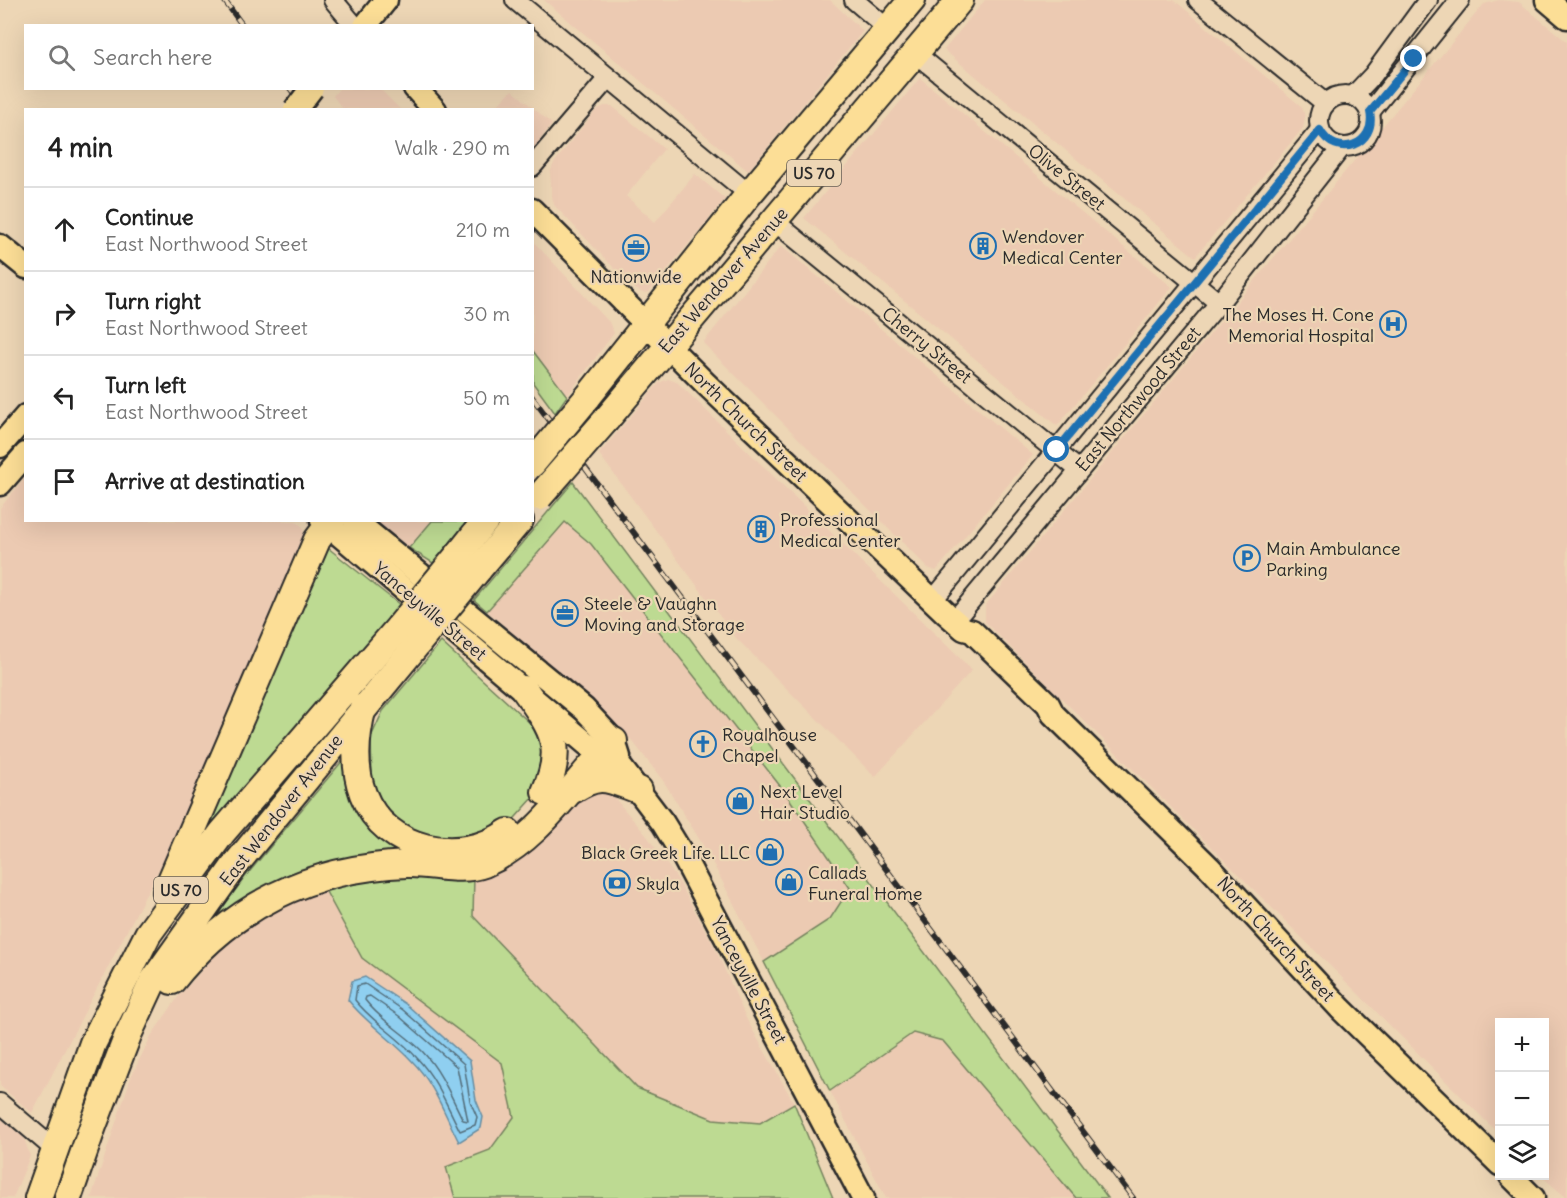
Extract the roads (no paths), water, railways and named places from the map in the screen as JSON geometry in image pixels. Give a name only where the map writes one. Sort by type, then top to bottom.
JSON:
[{"type":"highway","name":"East Wendover Avenue","points":[[534,462],[749,194],[912,0]]},
{"type":"highway","name":"East Wendover Avenue","points":[[536,501],[960,0]]},
{"type":"highway","points":[[148,934],[317,540],[328,522]]},
{"type":"highway","name":"East Wendover Avenue","points":[[38,1198],[93,1043],[148,934],[222,833],[399,627],[484,522]]},
{"type":"highway","name":"East Wendover Avenue","points":[[68,1198],[128,1035],[153,981],[236,864],[363,707],[518,522]]},
{"type":"highway","points":[[128,1035],[189,959],[228,924],[259,904],[299,884],[333,872],[410,864],[446,867],[480,865],[507,853],[535,830],[555,794],[553,774],[556,756],[552,736],[524,689]]},
{"type":"highway","points":[[363,707],[358,727],[357,757],[363,794],[378,819],[398,834],[429,850],[457,851],[484,846],[506,833],[555,794],[601,742]]},
{"type":"highway","points":[[555,794],[585,782],[606,777],[639,790]]},
{"type":"main road","points":[[367,24],[386,0]]},
{"type":"main road","points":[[1547,0],[1567,17]]},
{"type":"main road","points":[[296,108],[310,90]]},
{"type":"main road","points":[[417,90],[433,108]]},
{"type":"main road","name":"North Church Street","points":[[534,212],[644,323],[959,625],[972,631],[1048,704],[1053,714],[1209,867],[1341,1009],[1495,1159]]},
{"type":"main road","points":[[0,246],[24,265]]},
{"type":"main road","points":[[0,446],[24,418]]},
{"type":"main road","points":[[0,484],[24,456]]},
{"type":"main road","name":"Yanceyville Street","points":[[328,522],[524,689],[601,742]]},
{"type":"main road","name":"Yanceyville Street","points":[[356,522],[584,709],[601,742],[639,790],[682,854],[863,1198]]},
{"type":"main road","points":[[1515,1180],[1533,1198]]},
{"type":"street","points":[[333,0],[353,24]]},
{"type":"street","points":[[515,0],[749,194]]},
{"type":"street","points":[[854,0],[888,29]]},
{"type":"street","points":[[1198,0],[1325,103],[1336,96],[1353,96],[1363,102],[1370,112]]},
{"type":"street","points":[[1353,96],[1368,81],[1428,0]]},
{"type":"street","name":"East Northwood Street","points":[[959,625],[1079,470],[1219,303],[1342,147],[1355,145],[1366,136],[1371,123],[1370,112],[1460,0]]},
{"type":"street","name":"Olive Street","points":[[915,53],[1219,303]]},
{"type":"street","points":[[534,165],[608,78]]},
{"type":"street","name":"East Northwood Street","points":[[933,600],[1320,130],[1319,115],[1325,103]]},
{"type":"street","points":[[1320,130],[1329,142],[1342,147]]},
{"type":"street","name":"Cherry Street","points":[[774,221],[1079,470]]},
{"type":"street","points":[[0,1103],[54,1149]]},
{"type":"water","points":[[365,977],[407,1005],[470,1061],[476,1100],[483,1117],[481,1128],[459,1142],[433,1089],[420,1070],[348,1000],[352,981]]},
{"type":"railway","points":[[224,0],[242,24]]},
{"type":"railway","points":[[291,90],[305,108]]},
{"type":"railway","points":[[534,400],[1133,1198]]},
{"type":"place","name":"Wendover Medical Center","points":[[983,246]]},
{"type":"place","name":"Nationwide","points":[[636,248]]},
{"type":"place","name":"The Moses H. Cone Memorial Hospital","points":[[1393,324]]},
{"type":"place","name":"Professional Medical Center","points":[[761,529]]},
{"type":"place","name":"Main Ambulance Parking","points":[[1247,558]]},
{"type":"place","name":"Steele & Vaughn Moving and Storage","points":[[565,613]]},
{"type":"place","name":"Royalhouse Chapel","points":[[703,744]]},
{"type":"place","name":"Next Level Hair Studio","points":[[740,801]]},
{"type":"place","name":"Black Greek Life. LLC","points":[[770,852]]},
{"type":"place","name":"Callads Funeral Home","points":[[789,882]]},
{"type":"place","name":"Skyla","points":[[617,883]]}]
